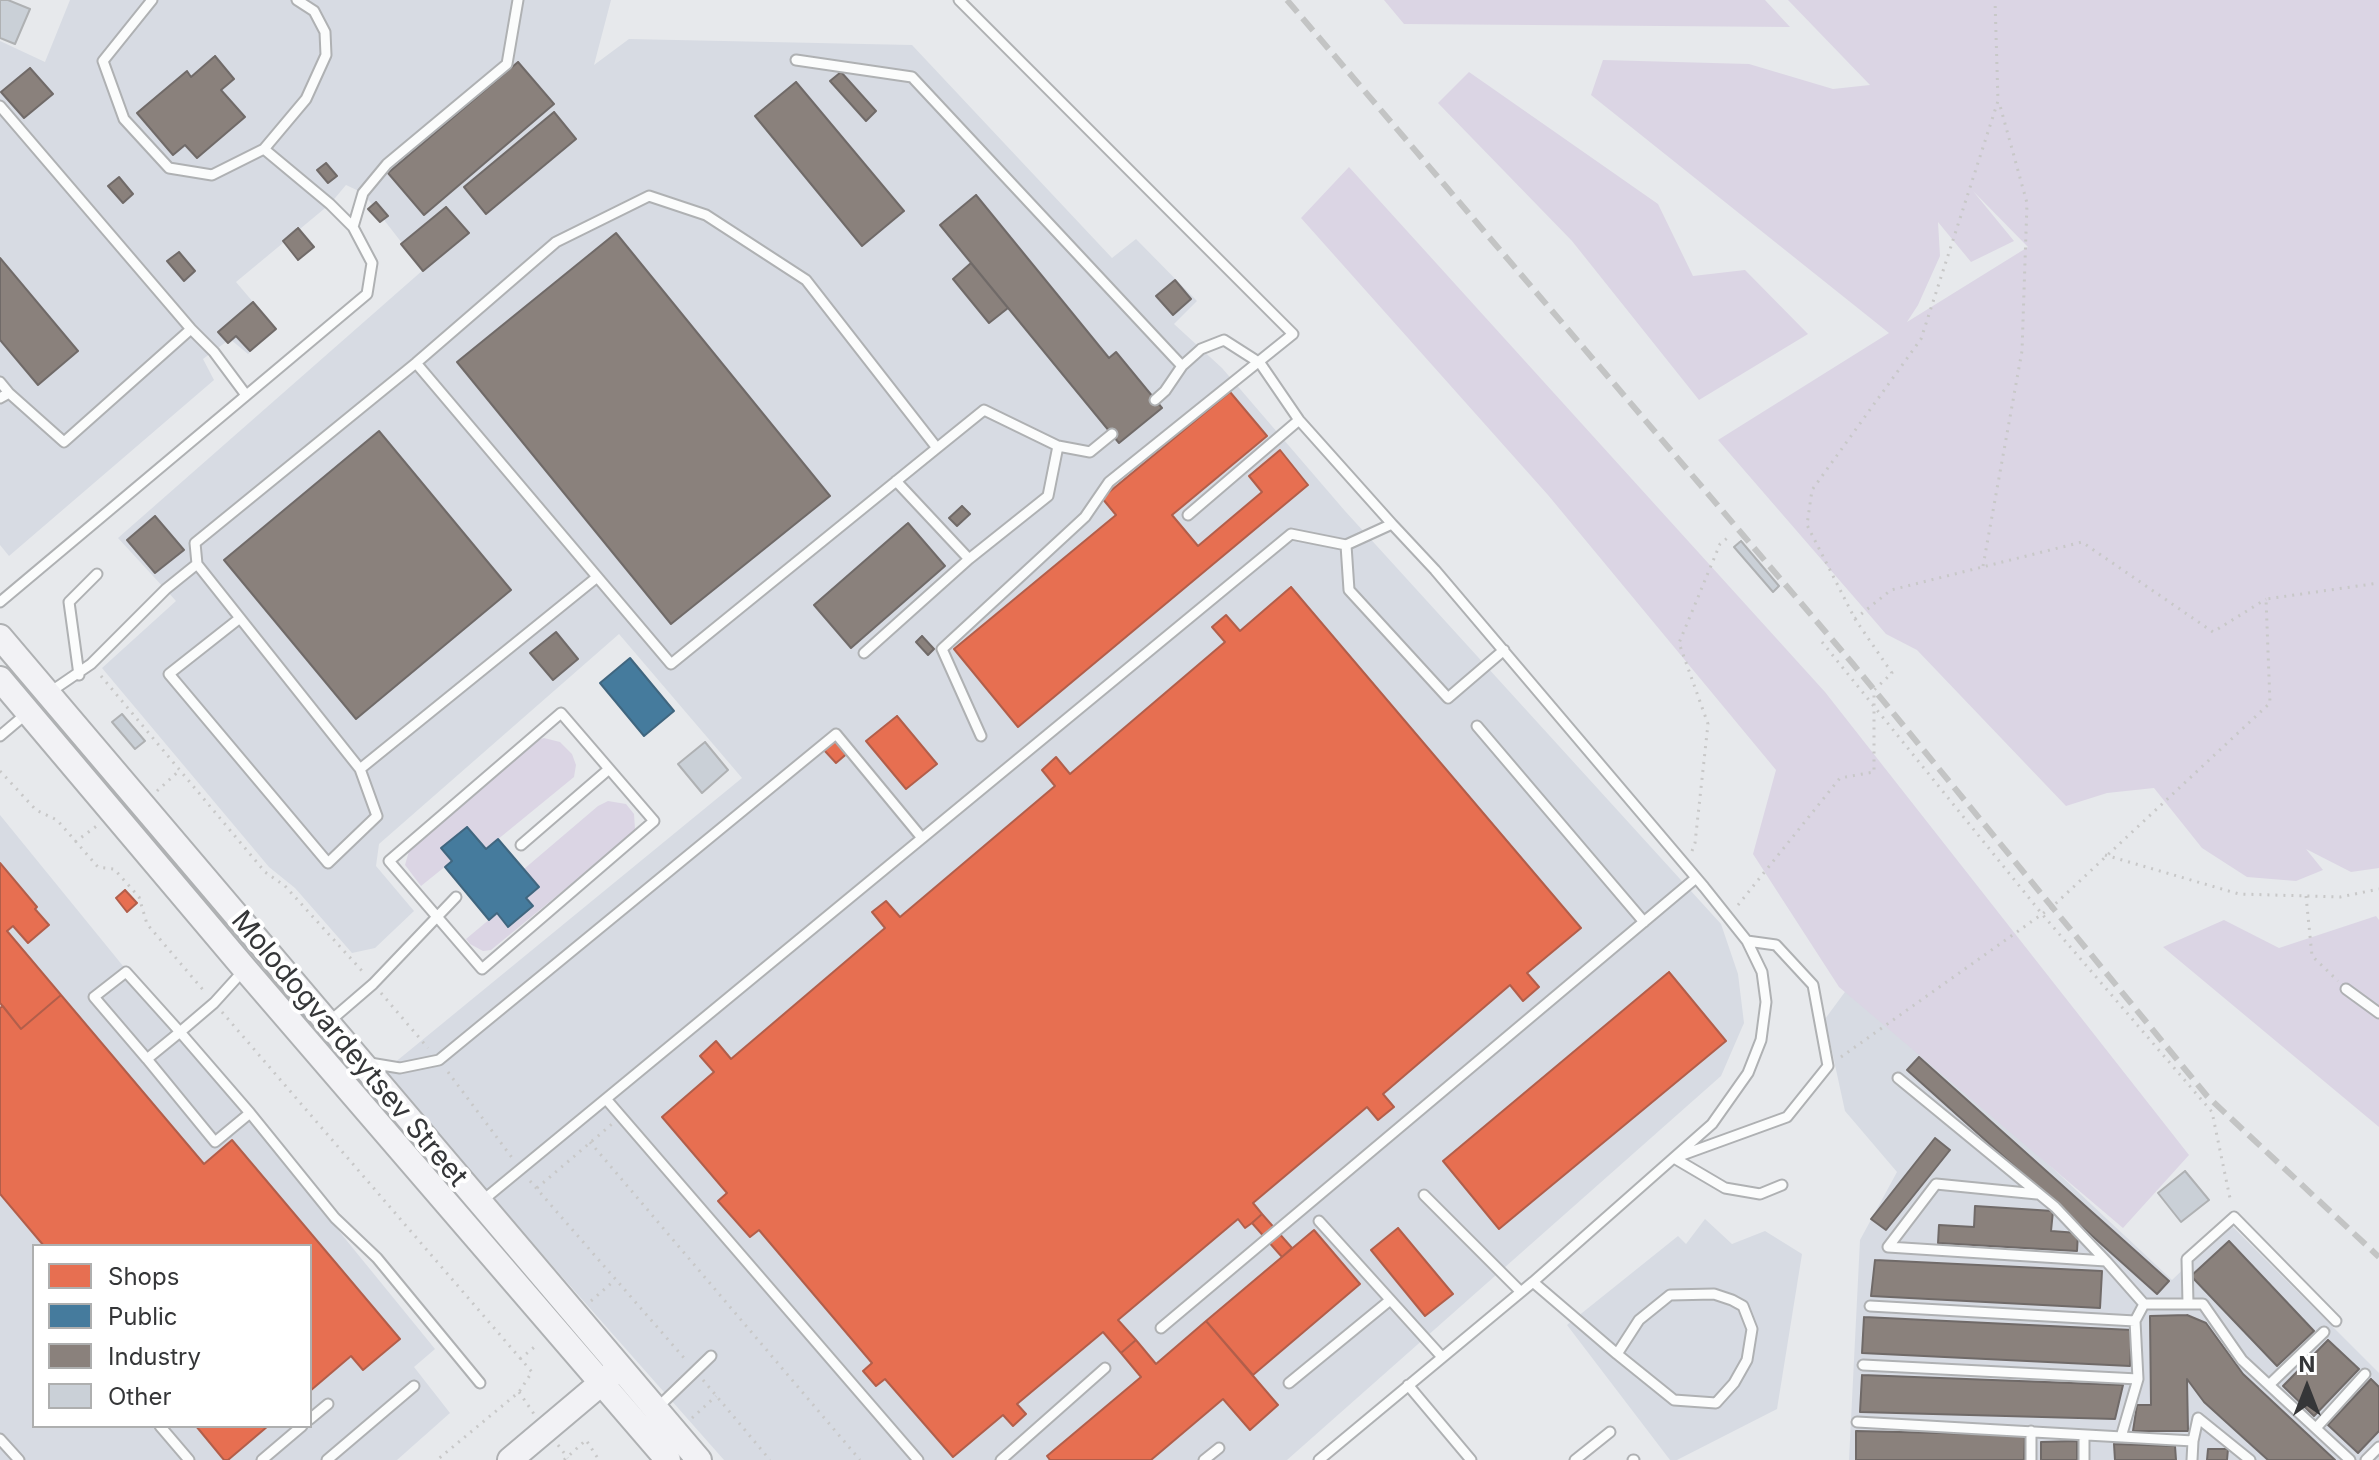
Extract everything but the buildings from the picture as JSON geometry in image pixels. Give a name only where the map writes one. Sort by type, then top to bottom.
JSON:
[{"type":"main road","name":"Molodogvardeytsev Street","points":[[0,637],[480,1203],[611,1374],[668,1460]]},
{"type":"main road","name":"Molodogvardeytsev Street","points":[[0,679],[245,969],[611,1374],[656,1409],[699,1460]]},
{"type":"main road","points":[[28,712],[48,693]]},
{"type":"main road","points":[[245,969],[265,950]]},
{"type":"main road","points":[[510,1460],[611,1374]]},
{"type":"lane","points":[[152,0],[103,61],[124,119],[169,168],[212,175],[264,149],[306,99],[326,55],[325,32],[314,11],[297,0]]},
{"type":"lane","points":[[353,227],[363,193],[387,164],[507,64],[518,0]]},
{"type":"lane","points":[[959,0],[1293,334],[1109,482],[1085,517],[942,649],[981,736]]},
{"type":"lane","points":[[796,60],[912,77],[1182,366]]},
{"type":"lane","points":[[0,106],[214,352],[246,395]]},
{"type":"lane","points":[[0,602],[367,294],[372,263],[353,227],[264,149]]},
{"type":"lane","points":[[240,618],[169,674],[328,863],[377,816],[360,769],[240,618],[197,564],[195,543],[416,363],[556,242],[649,196],[706,215],[806,280],[937,448]]},
{"type":"lane","points":[[0,382],[4,396],[64,442],[191,329]]},
{"type":"lane","points":[[1155,400],[1182,366],[1201,349],[1224,340],[1260,363],[1299,420],[1435,570],[1686,865],[1747,941],[1762,972],[1766,1002],[1761,1040],[1748,1073],[1712,1124],[1533,1282],[1319,1460]]},
{"type":"lane","points":[[416,363],[671,664],[984,410],[1058,446],[1090,452],[1112,434]]},
{"type":"lane","points":[[1188,515],[1299,420]]},
{"type":"lane","points":[[864,653],[969,559],[1048,496],[1058,446]]},
{"type":"lane","points":[[896,481],[969,559]]},
{"type":"lane","points":[[480,1203],[1291,534],[1346,545],[1392,524]]},
{"type":"lane","points":[[1346,545],[1349,590],[1448,698],[1504,650]]},
{"type":"lane","points":[[48,693],[79,675],[166,589],[197,564]]},
{"type":"lane","points":[[79,675],[69,602],[97,574]]},
{"type":"lane","points":[[360,769],[596,578]]},
{"type":"lane","points":[[0,736],[28,712]]},
{"type":"lane","points":[[561,713],[654,821],[482,969],[438,918],[389,861],[561,713]]},
{"type":"lane","points":[[1477,726],[1644,922]]},
{"type":"lane","points":[[361,1062],[400,1068],[439,1060],[836,734],[922,838]]},
{"type":"lane","points":[[521,845],[609,769]]},
{"type":"lane","points":[[1161,1328],[1696,878]]},
{"type":"lane","points":[[327,1023],[373,984],[456,897]]},
{"type":"lane","points":[[1674,1158],[1787,1117],[1828,1066],[1813,985],[1776,945],[1747,941]]},
{"type":"lane","points":[[147,1059],[214,1003],[245,969]]},
{"type":"lane","points":[[250,1113],[215,1142],[94,997],[126,972],[250,1113],[335,1218],[377,1258],[480,1383]]},
{"type":"lane","points":[[2346,989],[2379,1013]]},
{"type":"lane","points":[[1898,1078],[2055,1207],[2144,1304],[2203,1304],[2242,1360],[2350,1460]]},
{"type":"lane","points":[[606,1099],[918,1460]]},
{"type":"lane","points":[[1674,1158],[1725,1188],[1760,1194],[1782,1185]]},
{"type":"lane","points":[[2039,1194],[1936,1184],[1888,1247],[2106,1261]]},
{"type":"lane","points":[[1424,1195],[1520,1291]]},
{"type":"lane","points":[[2188,1304],[2187,1259],[2234,1217],[2336,1321]]},
{"type":"lane","points":[[1319,1221],[1442,1357]]},
{"type":"lane","points":[[1533,1282],[1617,1354],[1674,1400],[1716,1403],[1734,1383],[1747,1360],[1752,1329],[1743,1306],[1732,1300],[1714,1294],[1670,1295],[1639,1320],[1617,1354]]},
{"type":"lane","points":[[1289,1383],[1389,1301]]},
{"type":"lane","points":[[2121,1437],[2138,1379],[2135,1321],[2144,1304]]},
{"type":"lane","points":[[1870,1306],[2135,1321]]},
{"type":"lane","points":[[2269,1385],[2324,1332]]},
{"type":"lane","points":[[656,1409],[711,1356]]},
{"type":"lane","points":[[1863,1365],[2138,1379]]},
{"type":"lane","points":[[1001,1460],[1105,1368]]},
{"type":"lane","points":[[2316,1428],[2365,1374]]},
{"type":"lane","points":[[1408,1385],[1471,1460]]},
{"type":"lane","points":[[327,1460],[414,1386]]},
{"type":"lane","points":[[312,1417],[328,1404]]},
{"type":"lane","points":[[2192,1460],[2198,1418],[2237,1455],[2250,1460]]},
{"type":"lane","points":[[1857,1422],[2193,1441]]},
{"type":"lane","points":[[162,1428],[189,1460]]},
{"type":"lane","points":[[262,1460],[300,1428]]},
{"type":"lane","points":[[2031,1431],[2031,1460]]},
{"type":"lane","points":[[1575,1460],[1610,1432]]},
{"type":"lane","points":[[2084,1435],[2084,1460]]},
{"type":"lane","points":[[0,1439],[19,1460]]},
{"type":"lane","points":[[2366,1460],[2379,1447]]},
{"type":"lane","points":[[1204,1460],[1219,1448]]},
{"type":"path","points":[[1983,566],[2022,351],[2027,203],[1998,101],[1995,0]]},
{"type":"path","points":[[1728,917],[1840,778],[1874,772],[1874,690],[1892,673],[1855,619],[1807,525],[1812,490],[1921,339],[1998,101]]},
{"type":"path","points":[[1686,865],[1695,843],[1708,724],[1679,643],[1720,544],[1731,535]]},
{"type":"path","points":[[1855,619],[1891,590],[2082,542],[2213,632],[2266,599],[2379,583]]},
{"type":"path","points":[[1828,1066],[2042,914],[2270,703],[2266,599]]},
{"type":"path","points":[[1822,642],[2042,914],[2212,1112],[2234,1217]]},
{"type":"path","points":[[0,771],[36,810],[57,820],[98,867],[114,869],[139,897],[147,924],[532,1372],[519,1392],[437,1460]]},
{"type":"path","points":[[2105,855],[2239,894],[2340,897],[2379,889]]},
{"type":"path","points":[[2306,896],[2312,956],[2346,989]]},
{"type":"path","points":[[537,1188],[621,1116]]},
{"type":"path","points":[[590,1142],[860,1460]]},
{"type":"path","points":[[564,1460],[586,1440],[599,1460]]},
{"type":"shaded area","points":[[70,0],[611,0],[594,65],[629,39],[912,45],[1112,258],[1136,239],[1197,301],[1174,324],[1222,368],[1345,511],[1721,924],[1738,974],[1744,1023],[1721,1076],[1287,1460],[724,1460],[382,1073],[742,778],[619,634],[379,844],[376,866],[414,911],[375,948],[352,953],[295,888],[269,867],[102,668],[176,601],[118,538],[423,270],[363,193],[346,185],[330,204],[236,282],[276,329],[248,354],[230,339],[203,359],[214,380],[9,556],[0,545],[0,41],[45,62]]},
{"type":"shaded area","points":[[1384,0],[1765,0],[1790,27],[1404,24]]},
{"type":"shaded area","points":[[1788,0],[2379,0],[2379,868],[2351,872],[2306,849],[2323,870],[2296,881],[2247,877],[2202,848],[2154,788],[2107,793],[2066,806],[1917,650],[1886,634],[1718,440],[1889,333],[1591,95],[1603,60],[1749,64],[1833,89],[1870,85]],"holes":[[[1973,191],[2028,247],[1907,322],[1940,256],[1938,222],[1971,262],[2014,241]]]},
{"type":"shaded area","points":[[1469,72],[1658,204],[1693,276],[1745,270],[1808,334],[1699,400],[1572,241],[1438,103]]},
{"type":"shaded area","points":[[1349,167],[1825,692],[2189,1155],[2123,1228],[1839,987],[1753,854],[1776,770],[1548,495],[1301,218]]},
{"type":"shaded area","points":[[544,738],[560,742],[572,754],[576,765],[574,777],[486,849],[467,827],[442,848],[452,861],[421,886],[405,865],[409,851],[535,741]]},
{"type":"shaded area","points":[[608,801],[626,804],[634,814],[635,829],[631,835],[491,950],[483,951],[470,944],[466,939],[497,913],[508,926],[532,906],[526,898],[539,887],[524,869],[598,806]]},
{"type":"shaded area","points":[[0,815],[435,1349],[414,1367],[450,1413],[397,1460],[0,1460]]},
{"type":"shaded area","points":[[2376,916],[2379,920],[2379,1127],[2163,947],[2224,920],[2279,948]]},
{"type":"shaded area","points":[[1853,981],[2172,1280],[2230,1224],[2379,1373],[2379,1460],[1849,1460],[1860,1240],[1897,1172],[1845,1111],[1825,1019]]},
{"type":"shaded area","points":[[1705,1219],[1732,1244],[1765,1231],[1802,1254],[1777,1409],[1677,1460],[1670,1460],[1567,1325],[1678,1236],[1686,1244]]},
{"type":"railway","points":[[1287,0],[1853,664],[2207,1096],[2379,1257]]}]
